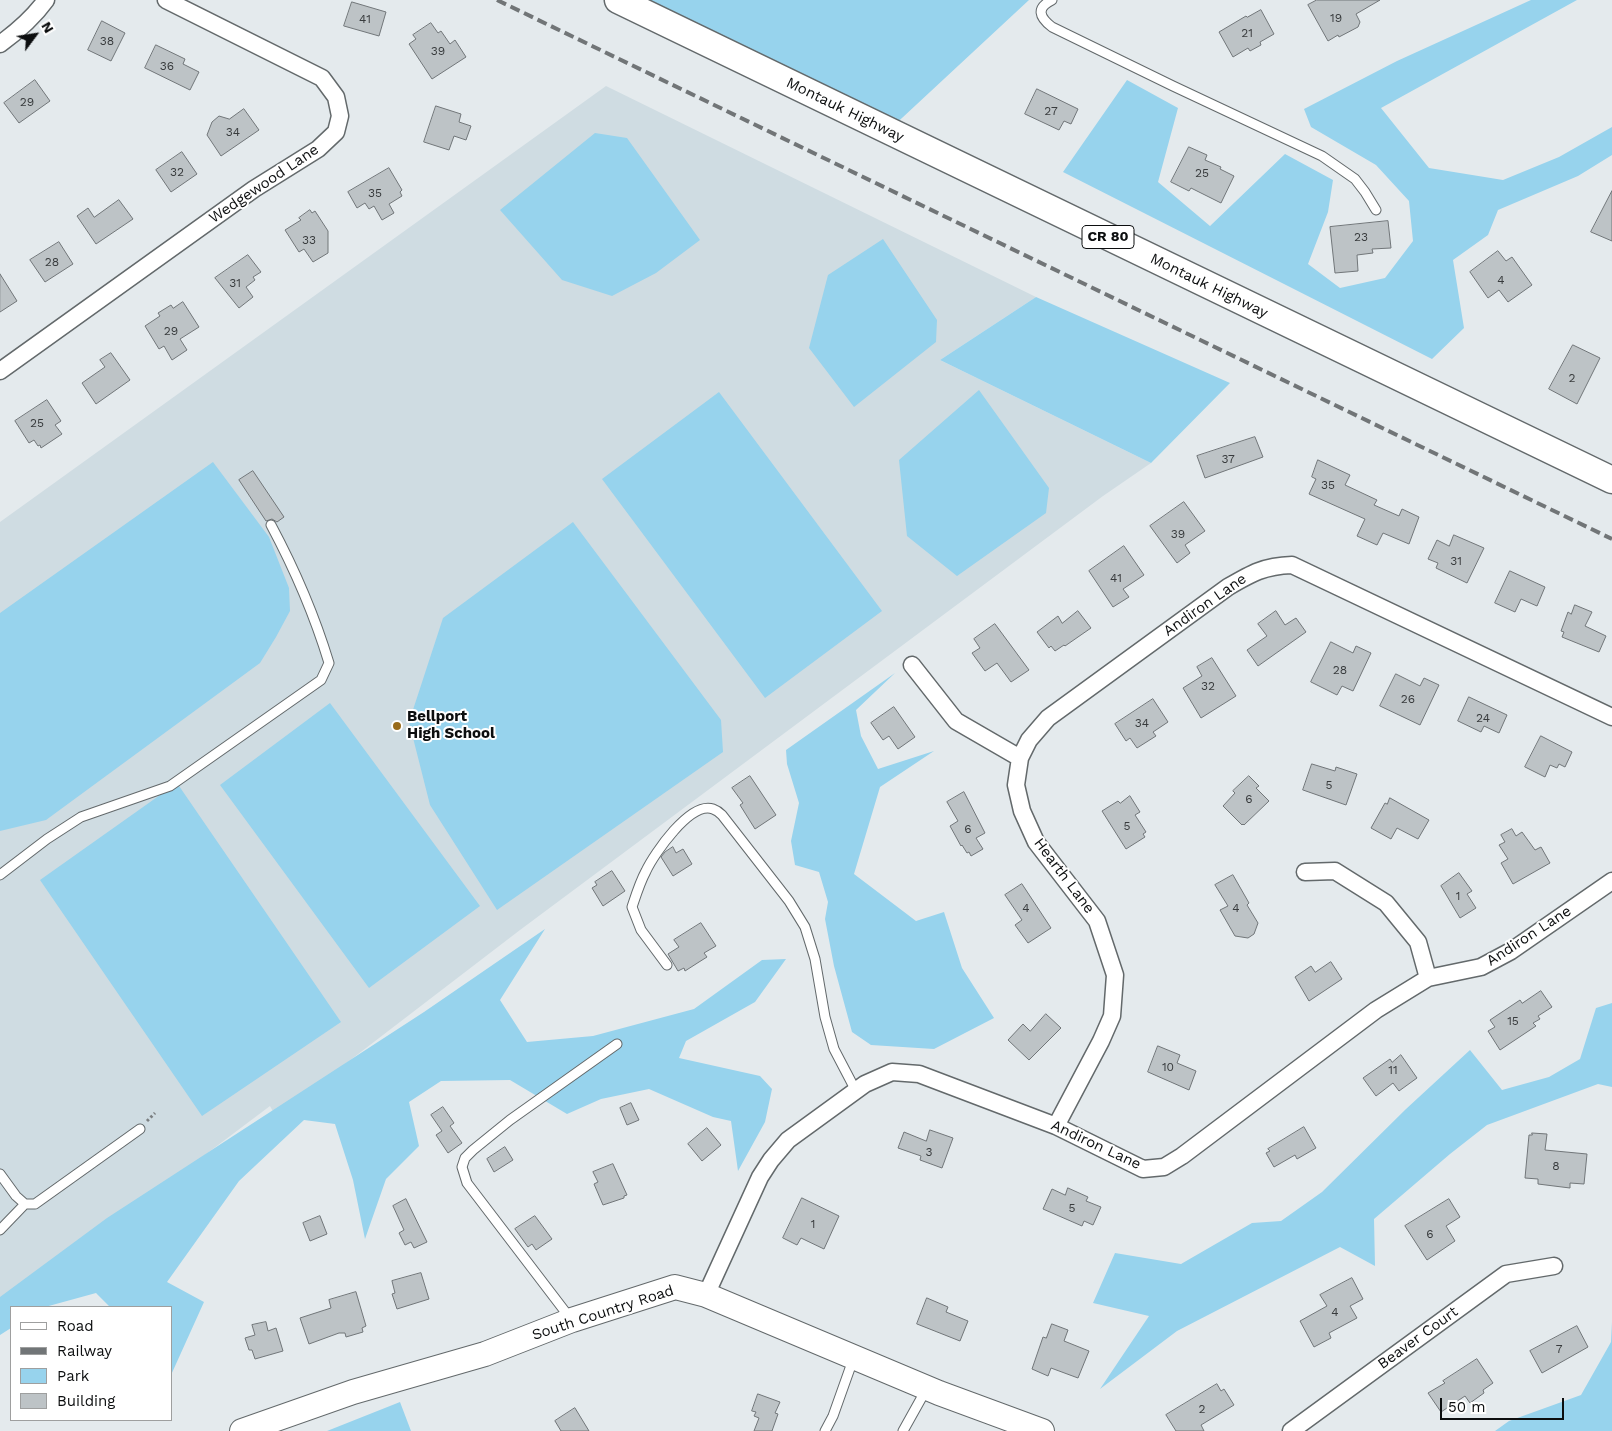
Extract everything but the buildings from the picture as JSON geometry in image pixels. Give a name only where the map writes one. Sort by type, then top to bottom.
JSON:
[{"type":"main road","name":"Montauk Highway","points":[[618,0],[1612,480]]},
{"type":"main road","name":"South Country Road","points":[[242,1431],[353,1392],[485,1354],[572,1320],[676,1288],[706,1295],[927,1388],[1042,1431]]},
{"type":"street","points":[[0,44],[37,13],[46,0]]},
{"type":"street","name":"Wedgewood Lane","points":[[0,371],[254,189],[312,153],[336,132],[340,116],[336,97],[322,78],[166,0]]},
{"type":"street","name":"Andiron Lane","points":[[1020,758],[1029,740],[1048,718],[1228,587],[1250,574],[1273,566],[1292,565],[1612,717]]},
{"type":"street","points":[[912,665],[956,721],[1020,758]]},
{"type":"street","name":"Hearth Lane","points":[[1020,758],[1016,785],[1022,811],[1036,842],[1097,921],[1115,975],[1112,1016],[1101,1041],[1056,1126]]},
{"type":"street","points":[[1305,872],[1336,871],[1386,903],[1418,942],[1428,978]]},
{"type":"street","name":"Andiron Lane","points":[[706,1295],[760,1178],[771,1160],[788,1140],[865,1084],[892,1072],[919,1074],[1056,1126],[1143,1169],[1164,1167],[1182,1156],[1376,1010],[1428,978],[1481,967],[1511,951],[1612,881]]},
{"type":"street","name":"Beaver Court","points":[[1291,1431],[1506,1274],[1554,1266]]},
{"type":"lane","points":[[1052,0],[1043,6],[1041,13],[1043,20],[1052,27],[1322,156],[1355,179],[1376,210]]},
{"type":"lane","points":[[0,875],[47,839],[81,817],[170,786],[321,680],[329,663],[323,644],[283,547],[271,525]]},
{"type":"lane","points":[[667,965],[641,930],[632,907],[646,871],[668,837],[691,814],[703,808],[713,809],[722,815],[789,901],[805,926],[815,959],[825,1017],[834,1050],[856,1091]]},
{"type":"lane","points":[[572,1320],[467,1183],[462,1167],[465,1158],[473,1150],[510,1120],[617,1044]]},
{"type":"lane","points":[[0,1174],[16,1196],[25,1204],[35,1204],[140,1129]]},
{"type":"lane","points":[[0,1230],[25,1204]]},
{"type":"lane","points":[[825,1431],[833,1416],[854,1357]]},
{"type":"lane","points":[[903,1431],[927,1388]]},
{"type":"shaded area","name":"Bellport High School","points":[[606,86],[1036,297],[940,360],[1151,463],[1103,496],[520,930],[276,1117],[270,1106],[0,1309],[0,522]]},
{"type":"green space","points":[[618,0],[1029,0],[888,131]]},
{"type":"green space","points":[[1531,0],[1577,0],[1381,108],[1429,168],[1503,180],[1559,157],[1612,127],[1612,155],[1578,176],[1498,210],[1488,235],[1453,260],[1464,328],[1432,359],[1063,172],[1127,80],[1178,108],[1158,182],[1210,226],[1285,154],[1333,180],[1328,212],[1308,264],[1340,288],[1385,278],[1413,241],[1409,201],[1376,165],[1311,127],[1304,109],[1397,61]]},
{"type":"green space","points":[[595,133],[627,138],[700,240],[656,273],[612,296],[562,280],[500,210]]},
{"type":"green space","points":[[883,239],[937,320],[936,342],[854,407],[809,348],[828,275]]},
{"type":"green space","points":[[1036,297],[1230,383],[1151,463],[940,360]]},
{"type":"green space","points":[[979,390],[1049,488],[1046,513],[957,576],[907,536],[899,460]]},
{"type":"green space","points":[[719,392],[882,611],[765,698],[602,479]]},
{"type":"green space","points":[[213,462],[269,537],[289,588],[290,611],[276,637],[260,663],[46,820],[0,831],[0,613]]},
{"type":"green space","points":[[573,522],[721,720],[723,752],[497,910],[430,805],[409,722],[443,618]]},
{"type":"green space","points":[[895,673],[856,710],[861,736],[878,769],[934,751],[880,787],[854,874],[916,921],[944,912],[962,968],[994,1018],[934,1049],[871,1045],[852,1032],[834,966],[825,919],[828,902],[819,872],[795,865],[791,841],[799,803],[787,764],[786,750]]},
{"type":"green space","points":[[330,703],[480,906],[369,988],[220,785]]},
{"type":"green space","points":[[177,783],[341,1022],[202,1116],[40,880]]},
{"type":"green space","points":[[545,929],[500,1000],[527,1042],[593,1036],[694,1009],[762,960],[786,959],[755,1002],[686,1041],[679,1058],[760,1076],[772,1089],[765,1122],[738,1171],[731,1121],[713,1117],[649,1089],[601,1099],[567,1114],[510,1080],[441,1081],[409,1102],[419,1146],[386,1179],[365,1239],[353,1180],[335,1124],[304,1120],[239,1181],[167,1282],[204,1302],[172,1373],[172,1306],[109,1306],[96,1293],[49,1306],[10,1306],[10,1329],[0,1335],[0,1297],[107,1218],[424,1012]]},
{"type":"green space","points":[[1612,1003],[1612,1087],[1598,1084],[1487,1125],[1374,1219],[1375,1266],[1340,1247],[1177,1331],[1100,1389],[1149,1316],[1093,1303],[1115,1253],[1181,1264],[1252,1223],[1281,1221],[1322,1192],[1406,1109],[1470,1050],[1502,1090],[1549,1077],[1580,1059],[1596,1008]]},
{"type":"green space","points":[[1612,1322],[1612,1431],[1495,1431],[1509,1421],[1581,1395],[1611,1342]]},
{"type":"green space","points":[[400,1402],[411,1431],[327,1431]]},
{"type":"railway","points":[[497,0],[1612,539]]},
{"type":"place","name":"Bellport High School","points":[[397,726]]}]
